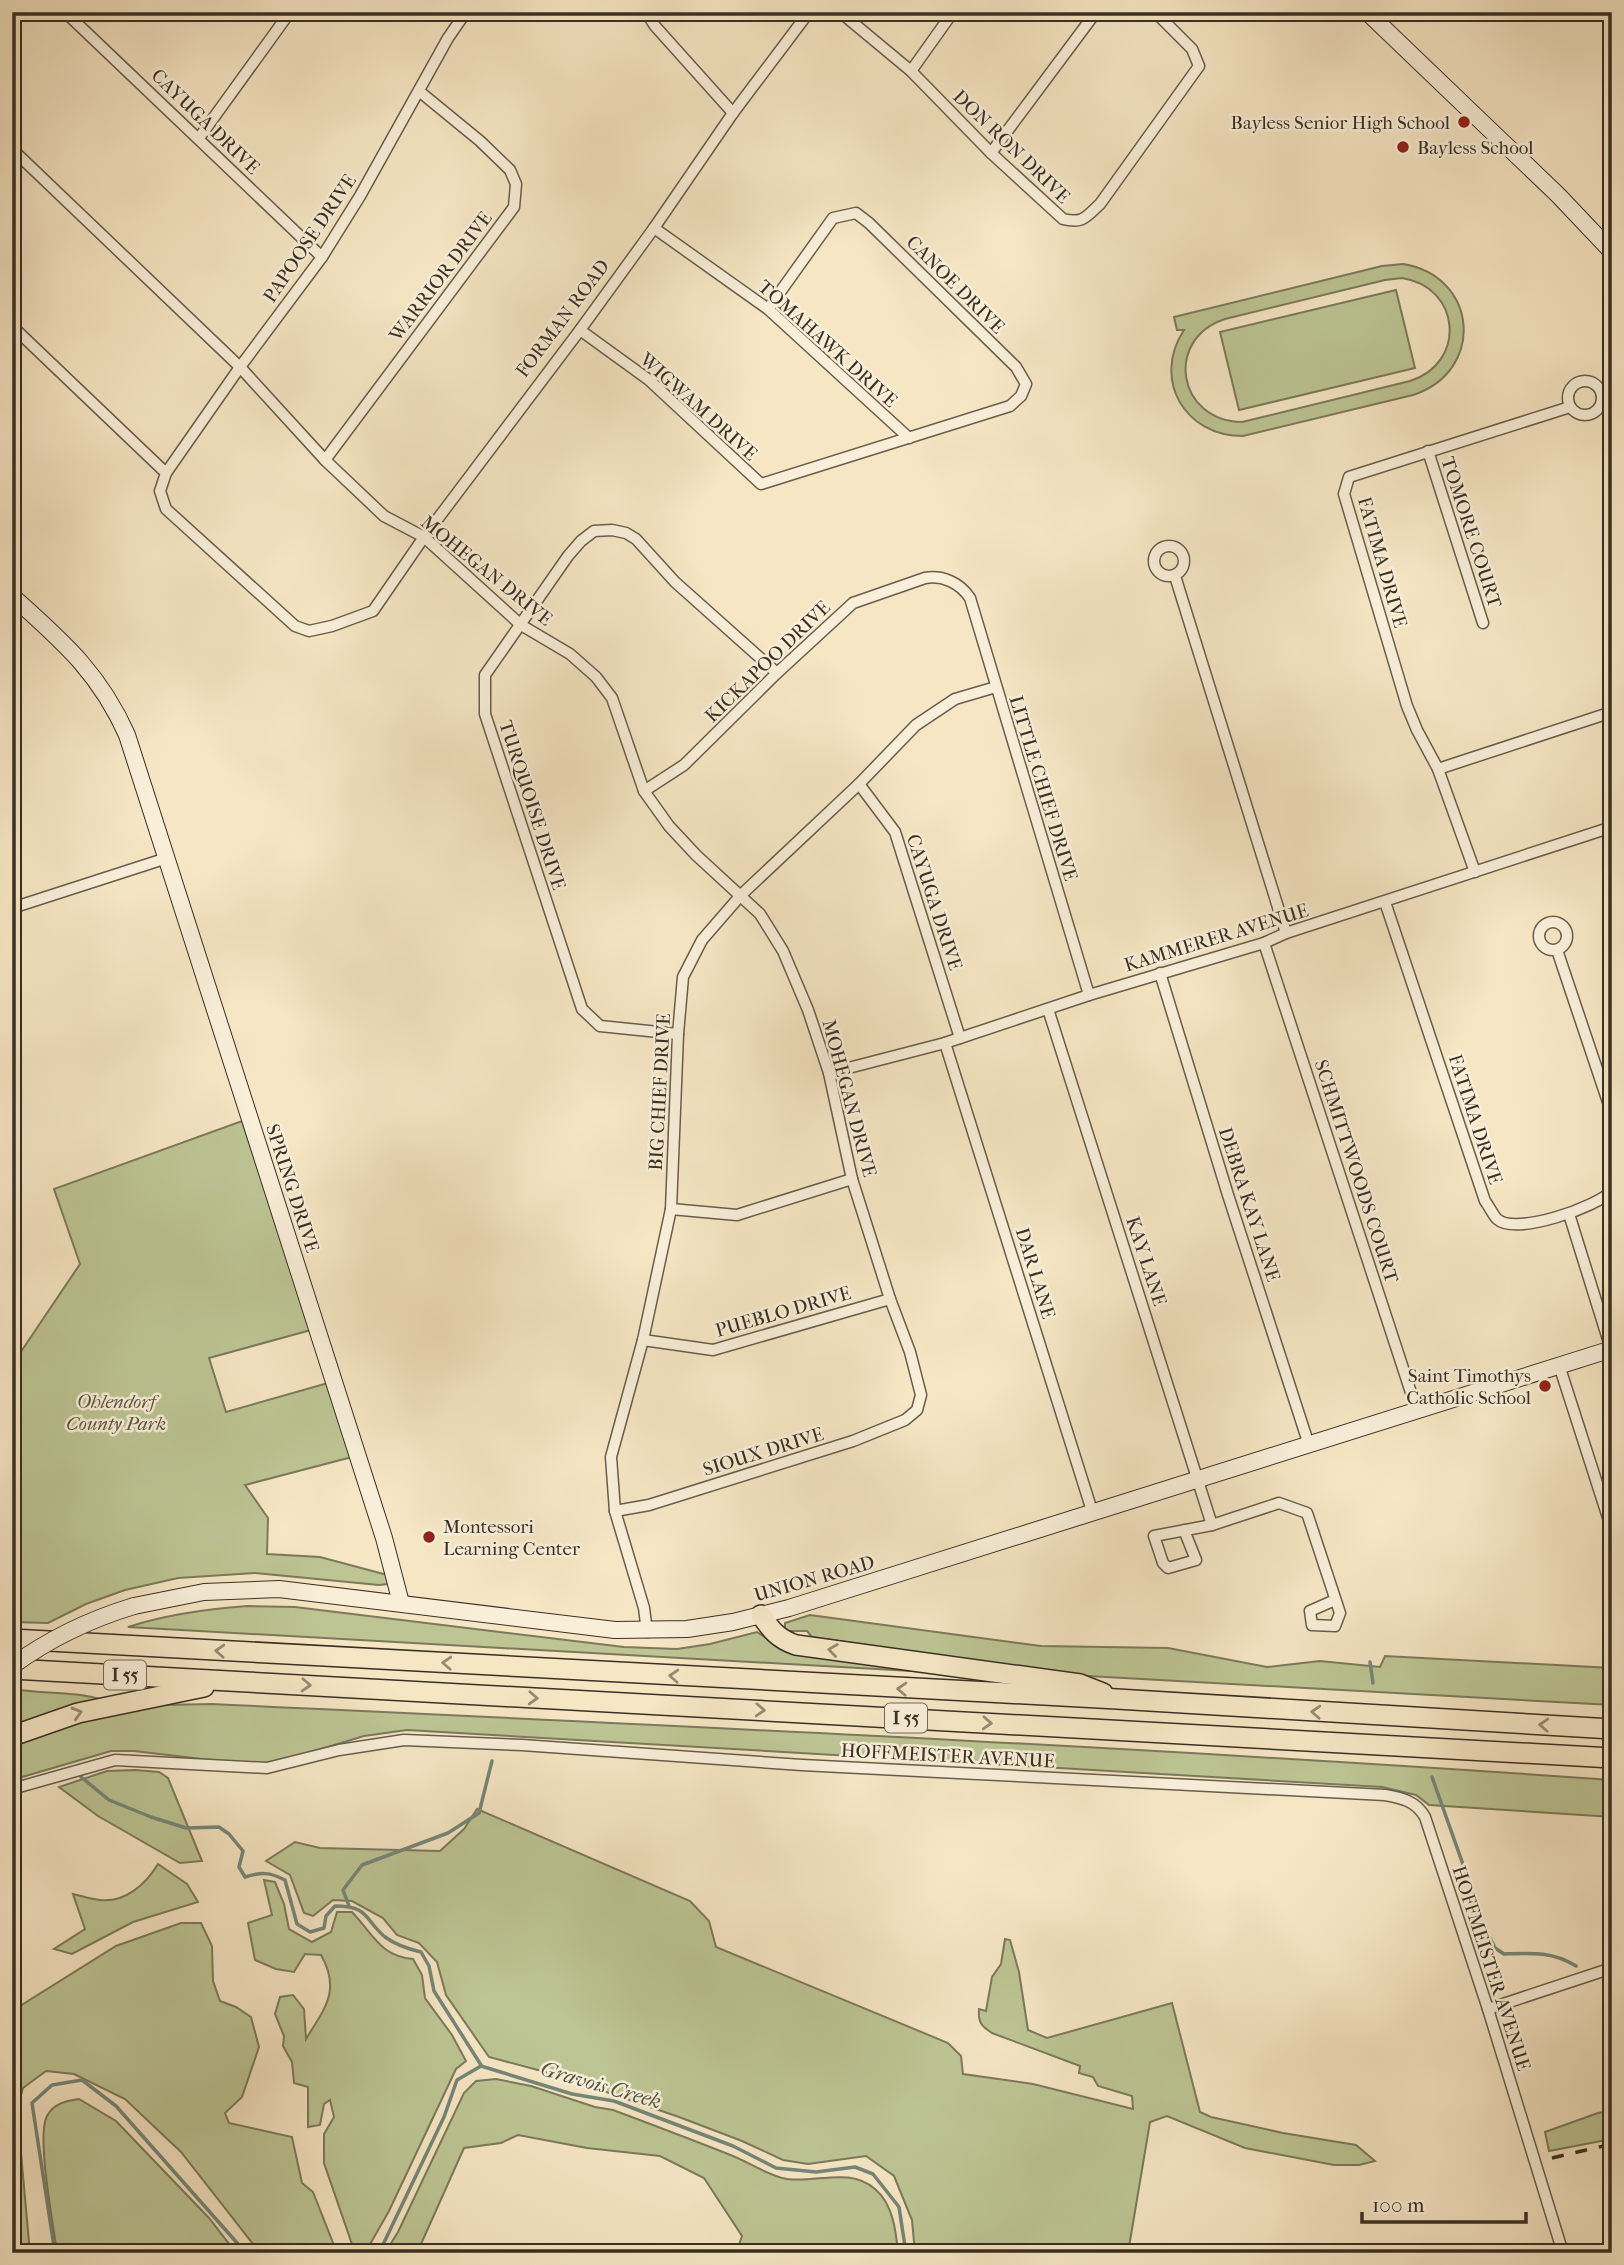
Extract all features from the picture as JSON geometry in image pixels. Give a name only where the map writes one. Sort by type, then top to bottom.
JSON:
[{"type":"highway","points":[[761,1615],[782,1640],[796,1645],[1080,1684],[1117,1699]]},
{"type":"highway","name":"I 55","points":[[12,1639],[1117,1699],[1612,1729]]},
{"type":"highway","name":"I 55","points":[[12,1667],[1612,1758]]},
{"type":"highway","points":[[12,1736],[78,1713],[238,1681]]},
{"type":"main road","points":[[1367,12],[1558,195],[1612,251]]},
{"type":"main road","name":"SPRING DRIVE","points":[[12,596],[79,659],[106,693],[127,735],[384,1538],[401,1603]]},
{"type":"main road","name":"UNION ROAD","points":[[12,1667],[58,1638],[134,1606],[182,1595],[262,1589],[302,1591],[587,1628],[647,1632],[710,1626],[761,1615],[1093,1514],[1611,1349]]},
{"type":"street","name":"CAYUGA DRIVE","points":[[65,12],[322,257]]},
{"type":"street","points":[[199,138],[290,12]]},
{"type":"street","name":"PAPOOSE DRIVE","points":[[166,473],[322,257],[360,196],[448,38],[466,12]]},
{"type":"street","points":[[646,12],[655,26],[733,113]]},
{"type":"street","name":"FORMAN ROAD","points":[[166,473],[160,491],[166,509],[295,626],[309,631],[373,611],[424,537],[580,330],[733,113],[809,12]]},
{"type":"street","name":"DON RON DRIVE","points":[[840,12],[911,71],[991,153],[1063,219],[1082,221],[1100,204],[1199,65],[1192,49],[1155,12]]},
{"type":"street","points":[[911,71],[953,12]]},
{"type":"street","points":[[991,153],[1096,12]]},
{"type":"street","name":"WARRIOR DRIVE","points":[[325,460],[514,207],[516,184],[510,170],[480,141],[419,91]]},
{"type":"street","name":"MOHEGAN DRIVE","points":[[12,149],[240,367],[325,460],[384,516],[424,537],[522,625],[570,654],[596,677],[612,698],[644,791],[669,826],[714,873],[760,914],[783,951],[808,1010],[829,1073],[852,1179],[917,1377],[921,1395],[917,1410]]},
{"type":"street","name":"CANOE DRIVE","points":[[768,309],[833,218],[856,213],[869,223],[1016,367],[1026,384],[1021,396],[1010,406],[909,438]]},
{"type":"street","name":"TOMAHAWK DRIVE","points":[[654,228],[768,309],[909,438]]},
{"type":"street","points":[[12,326],[166,473]]},
{"type":"street","name":"WIGWAM DRIVE","points":[[580,330],[649,380],[761,484],[909,438]]},
{"type":"street","name":"FATIMA DRIVE","points":[[1475,872],[1438,769],[1407,706],[1344,494],[1349,477],[1570,407]]},
{"type":"street","name":"TOMORE COURT","points":[[1428,451],[1483,623]]},
{"type":"street","name":"TURQUOISE DRIVE","points":[[678,1034],[600,1026],[582,1009],[485,714],[485,675],[581,541],[594,531],[612,530],[626,533],[636,539],[695,600],[777,673]]},
{"type":"street","points":[[1175,576],[1286,933]]},
{"type":"street","name":"KICKAPOO DRIVE","points":[[644,791],[684,765],[853,603],[933,577],[952,581],[966,592]]},
{"type":"street","name":"LITTLE CHIEF DRIVE","points":[[966,592],[1089,995]]},
{"type":"street","name":"BIG CHIEF DRIVE","points":[[647,1632],[644,1608],[615,1511],[611,1457],[643,1340],[671,1209],[683,977],[702,940],[741,895],[859,784],[916,725],[955,699],[996,687]]},
{"type":"street","points":[[1438,769],[1612,712]]},
{"type":"street","name":"CAYUGA DRIVE","points":[[859,784],[895,832],[960,1038]]},
{"type":"street","name":"KAMMERER AVENUE","points":[[829,1073],[945,1043],[1089,995],[1264,943],[1286,933],[1612,827]]},
{"type":"street","points":[[12,908],[167,858]]},
{"type":"street","name":"FATIMA DRIVE","points":[[1385,902],[1485,1201],[1498,1220],[1510,1224],[1569,1214]]},
{"type":"street","name":"SCHMITTWOODS COURT","points":[[1264,943],[1417,1411]]},
{"type":"street","points":[[1557,950],[1612,1114]]},
{"type":"street","name":"DEBRA KAY LANE","points":[[1160,973],[1309,1445]]},
{"type":"street","name":"KAY LANE","points":[[1048,1009],[1212,1525]]},
{"type":"street","name":"DAR LANE","points":[[945,1043],[1093,1514]]},
{"type":"street","points":[[671,1209],[737,1215],[852,1179]]},
{"type":"street","points":[[1611,1349],[1569,1214],[1609,1195],[1612,1191]]},
{"type":"street","name":"PUEBLO DRIVE","points":[[643,1340],[713,1350],[890,1299]]},
{"type":"street","points":[[1559,1365],[1612,1530]]},
{"type":"street","name":"SIOUX DRIVE","points":[[615,1511],[649,1505],[853,1441],[905,1420],[917,1410]]},
{"type":"street","points":[[1184,1530],[1212,1525],[1279,1503],[1307,1513],[1335,1600]]},
{"type":"street","name":"HOFFMEISTER AVENUE","points":[[12,1789],[115,1760],[267,1768],[339,1750],[404,1740],[1401,1798],[1420,1808],[1425,1817],[1488,2009],[1563,2253]]},
{"type":"street","points":[[1488,2009],[1612,1968]]},
{"type":"green space","points":[[1403,264],[1428,272],[1446,286],[1458,304],[1464,325],[1462,346],[1453,366],[1437,383],[1413,395],[1243,436],[1222,433],[1204,426],[1190,415],[1179,401],[1173,385],[1171,367],[1175,349],[1184,330],[1177,330],[1174,317],[1382,266]],"holes":[[[1402,278],[1422,284],[1436,295],[1445,310],[1450,326],[1448,343],[1441,359],[1428,372],[1410,381],[1242,422],[1220,418],[1203,408],[1192,394],[1186,378],[1186,360],[1193,343],[1206,329],[1225,319],[1385,280]]]},
{"type":"green space","points":[[1396,290],[1415,368],[1239,410],[1220,332]]},
{"type":"green space","name":"Ohlendorf County Park","points":[[242,1121],[311,1330],[209,1358],[226,1412],[328,1383],[352,1457],[245,1485],[268,1518],[267,1554],[320,1557],[391,1576],[388,1584],[255,1573],[178,1578],[125,1590],[86,1604],[48,1623],[12,1622],[12,1365],[80,1264],[54,1189]]},
{"type":"green space","points":[[247,1606],[295,1607],[624,1647],[677,1649],[757,1632],[785,1650],[929,1672],[128,1627],[187,1613]]},
{"type":"green space","points":[[810,1615],[1041,1646],[1168,1648],[1267,1667],[1320,1661],[1380,1667],[1385,1656],[1612,1668],[1612,1705],[1070,1675],[812,1637],[807,1631],[785,1631],[785,1623]]},
{"type":"green space","points":[[12,1689],[81,1695],[103,1700],[12,1728]]},
{"type":"green space","points":[[212,1704],[1087,1747],[1612,1780],[1612,1817],[1429,1805],[1416,1795],[1382,1787],[407,1730],[364,1736],[278,1762],[253,1765],[134,1751],[111,1751],[12,1780],[12,1745],[53,1728],[160,1705]]},
{"type":"green space","points":[[107,1771],[159,1772],[168,1778],[202,1861],[180,1863],[98,1816],[59,1787]]},
{"type":"green space","points":[[477,1809],[690,1901],[709,1921],[716,1947],[948,2043],[961,2056],[963,2074],[1033,2084],[1133,2109],[1132,2096],[1098,2086],[1093,2077],[1079,2073],[1080,2066],[992,2033],[983,2026],[979,2009],[986,2011],[992,1977],[1001,1964],[1005,1939],[1010,1940],[1019,1972],[1028,2030],[1047,2038],[1172,2003],[1200,2112],[1211,2117],[1283,2133],[1356,2145],[1375,2161],[1359,2165],[1334,2165],[1245,2148],[1167,2116],[1150,2122],[1128,2253],[915,2253],[912,2220],[894,2176],[866,2156],[808,2164],[783,2160],[679,2117],[560,2076],[489,2057],[446,1995],[437,1962],[419,1943],[397,1935],[383,1918],[352,1901],[333,1900],[313,1916],[304,1913],[290,1875],[266,1861],[295,1842],[320,1848],[440,1851],[464,1829]]},
{"type":"green space","points":[[158,1864],[187,1884],[198,1902],[133,1922],[72,1954],[54,1949],[85,1929],[73,1894],[100,1900],[118,1898],[134,1891]]},
{"type":"green space","points":[[264,1880],[275,1882],[284,1904],[289,1929],[312,1942],[331,1932],[337,1912],[352,1912],[385,1949],[413,1959],[422,1975],[425,1998],[452,2035],[466,2061],[456,2069],[389,2211],[365,2253],[355,2253],[324,2163],[324,2134],[334,2117],[330,2100],[324,2104],[320,2125],[308,2127],[308,2087],[294,2083],[292,2062],[283,2046],[284,2036],[275,2014],[280,1997],[293,1995],[304,2009],[306,2039],[328,1998],[330,1979],[327,1967],[321,1955],[305,1954],[294,1972],[276,1969],[255,1960],[248,1923],[272,1915]]},
{"type":"green space","points":[[181,1923],[201,1923],[212,1946],[213,1981],[220,2001],[251,2017],[259,2047],[242,2097],[225,2113],[229,2123],[292,2137],[302,2183],[313,2192],[337,2253],[260,2253],[181,2152],[125,2099],[74,2074],[46,2071],[23,2088],[17,2109],[30,2253],[12,2253],[12,2011],[116,1946]]},
{"type":"green space","points":[[496,2079],[531,2086],[595,2107],[613,2110],[787,2179],[844,2177],[865,2182],[881,2195],[890,2210],[898,2253],[736,2253],[742,2236],[704,2178],[660,2156],[587,2148],[518,2135],[501,2143],[464,2148],[417,2253],[385,2253],[398,2232],[464,2093],[476,2081]]},
{"type":"green space","points":[[79,2099],[116,2121],[209,2218],[236,2253],[57,2253],[45,2162],[44,2127],[53,2108]]},
{"type":"green space","points":[[1612,2111],[1612,2139],[1549,2151],[1545,2132],[1598,2113]]},
{"type":"waterway","points":[[1370,1662],[1373,1683]]},
{"type":"waterway","points":[[349,1906],[343,1890],[362,1865],[448,1833],[479,1813],[492,1761]]},
{"type":"waterway","points":[[81,1777],[109,1800],[151,1817],[186,1828],[219,1827],[229,1834],[243,1851],[239,1867],[245,1877],[265,1874],[285,1880],[297,1924],[310,1932],[324,1928],[326,1916],[335,1906],[354,1908],[365,1915],[389,1940],[421,1952],[429,1966],[434,1991],[481,2065]]},
{"type":"waterway","points":[[1432,1777],[1476,1901]]},
{"type":"waterway","points":[[1487,1932],[1495,1948],[1504,1954],[1550,1955],[1576,1966]]},
{"type":"waterway","name":"Gravois Creek","points":[[379,2253],[444,2117],[457,2080],[481,2066],[572,2094],[614,2101],[733,2146],[776,2168],[816,2172],[855,2167],[873,2174],[899,2207],[906,2253]]},
{"type":"waterway","name":"Gravois Creek","points":[[55,2253],[32,2103],[52,2085],[82,2080],[116,2106],[246,2253]]},
{"type":"railway","points":[[1552,2158],[1612,2144]]},
{"type":"place","name":"Bayless Senior High School","points":[[1464,122]]},
{"type":"place","name":"Bayless School","points":[[1403,147]]},
{"type":"place","name":"Saint Timothys Catholic School","points":[[1545,1386]]},
{"type":"place","name":"Montessori Learning Center","points":[[429,1537]]}]
